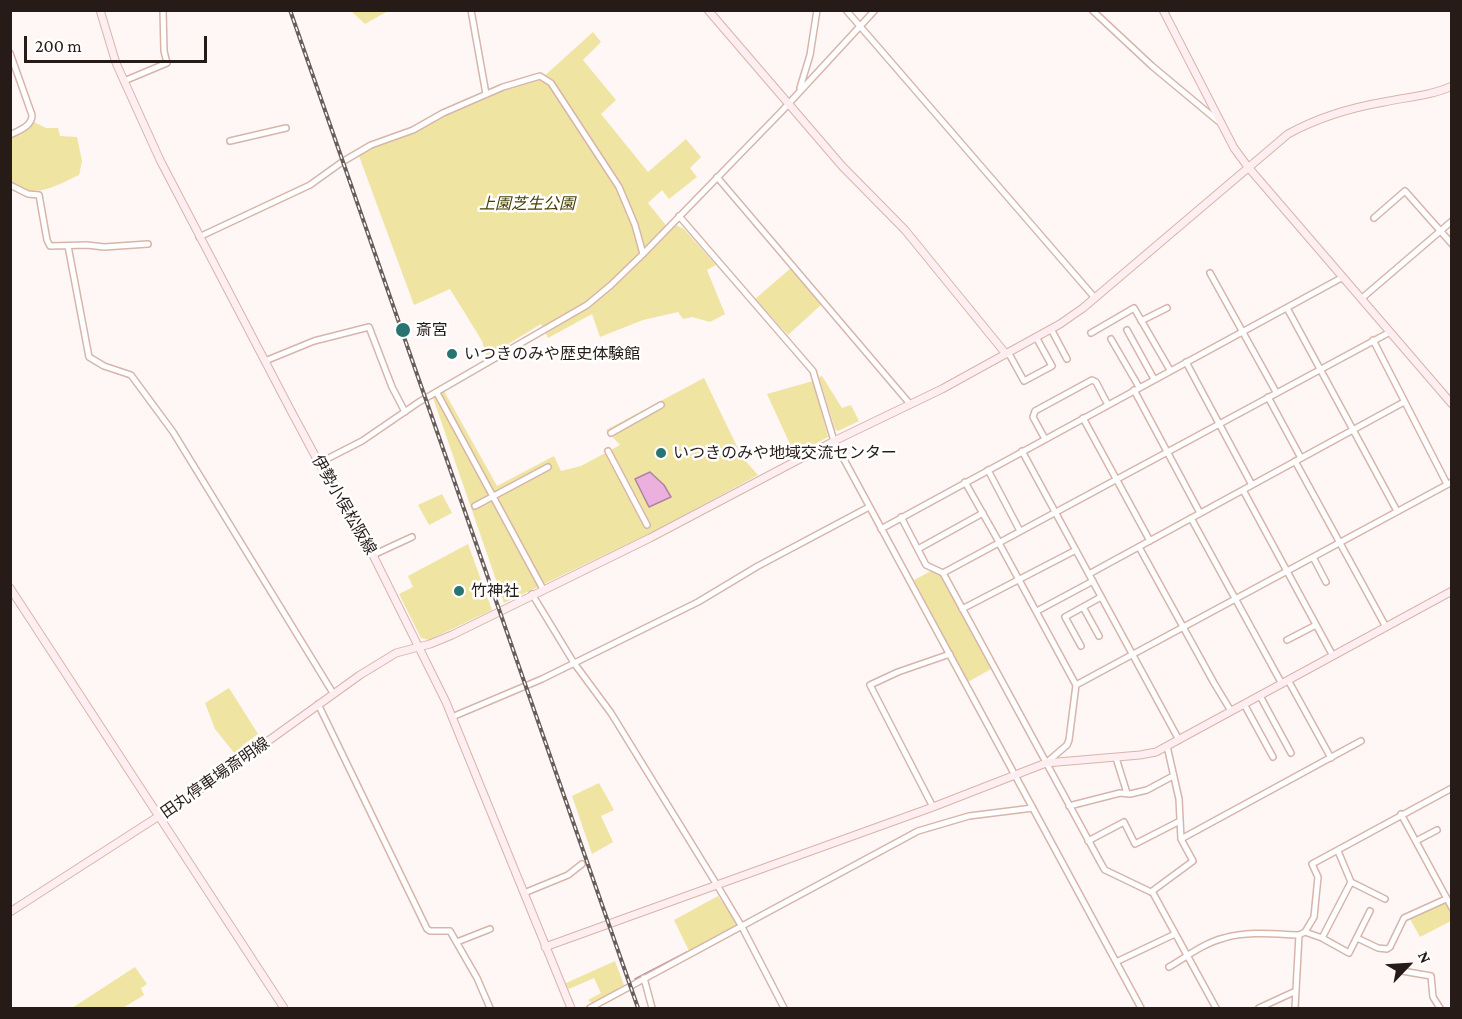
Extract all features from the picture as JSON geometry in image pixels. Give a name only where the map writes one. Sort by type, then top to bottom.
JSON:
[{"type":"street","name":"伊勢小俣松阪線","points":[[100,10],[124,81],[199,237],[319,463],[347,507],[373,555],[419,646],[452,717],[571,1008]]},
{"type":"street","points":[[124,81],[167,63],[164,51],[163,10]]},
{"type":"street","points":[[471,10],[486,94]]},
{"type":"street","points":[[708,10],[842,166],[905,230],[1007,353],[1024,381],[1052,366],[1036,337]]},
{"type":"street","points":[[800,90],[810,55],[817,10]]},
{"type":"street","points":[[846,10],[1095,298]]},
{"type":"street","points":[[319,463],[362,441],[405,412],[587,305],[643,254],[875,10]]},
{"type":"street","points":[[1092,10],[1152,66],[1218,121]]},
{"type":"street","points":[[1163,10],[1218,121],[1234,148],[1452,404]]},
{"type":"street","points":[[10,53],[32,115],[32,121],[29,124],[10,135]]},
{"type":"street","points":[[199,237],[310,185],[370,145],[413,130],[486,94],[540,76],[551,83],[622,194],[635,225],[643,254]]},
{"type":"street","name":"田丸停車場斎明線","points":[[10,912],[160,817],[333,693],[392,656],[458,632],[650,538],[834,441],[957,381],[1051,329],[1077,313],[1288,134],[1318,118],[1349,108],[1434,93],[1452,86]]},
{"type":"street","points":[[230,141],[286,128]]},
{"type":"street","points":[[717,177],[910,404]]},
{"type":"street","points":[[10,185],[28,194],[39,195],[50,246],[104,247],[148,244]]},
{"type":"street","points":[[1374,218],[1405,191],[1452,244]]},
{"type":"street","points":[[679,216],[813,371],[834,441],[1141,1008]]},
{"type":"street","points":[[1361,299],[1452,221]]},
{"type":"street","points":[[68,246],[89,357],[104,366],[130,375],[173,432],[333,693]]},
{"type":"street","points":[[1210,273],[1276,392]]},
{"type":"street","points":[[881,529],[1342,277]]},
{"type":"street","points":[[1090,333],[1134,308],[1170,370]]},
{"type":"street","points":[[1142,321],[1167,308]]},
{"type":"street","points":[[1287,308],[1397,511]]},
{"type":"street","points":[[265,361],[314,340],[369,327],[392,387],[405,412]]},
{"type":"street","points":[[1051,329],[1067,359]]},
{"type":"street","points":[[1127,330],[1154,379]]},
{"type":"street","points":[[944,573],[1390,332]]},
{"type":"street","points":[[1111,339],[1200,513]]},
{"type":"street","points":[[1076,686],[1449,483],[1372,340]]},
{"type":"street","points":[[1186,362],[1252,485]]},
{"type":"street","points":[[1045,439],[1033,417],[1035,411],[1082,385],[1092,380],[1096,382],[1108,405]]},
{"type":"street","points":[[437,393],[543,589]]},
{"type":"street","points":[[1268,397],[1340,542],[1386,627]]},
{"type":"street","points":[[1089,574],[1404,402]]},
{"type":"street","points":[[611,433],[661,405]]},
{"type":"street","points":[[1083,418],[1150,541]]},
{"type":"street","points":[[608,451],[647,525]]},
{"type":"street","points":[[1022,451],[1179,740]]},
{"type":"street","points":[[475,506],[548,466]]},
{"type":"street","points":[[988,470],[1020,531]]},
{"type":"street","points":[[545,947],[1015,776],[1046,763],[1067,745],[1076,686],[965,482]]},
{"type":"street","points":[[1243,490],[1333,656]]},
{"type":"street","points":[[452,717],[574,663],[698,602],[758,566],[869,507]]},
{"type":"street","points":[[918,549],[983,513]]},
{"type":"street","points":[[901,518],[926,565],[944,573],[1105,870],[1151,892],[1216,1008]]},
{"type":"street","points":[[1191,518],[1235,599],[1331,758]]},
{"type":"street","points":[[373,555],[412,537]]},
{"type":"street","points":[[1139,547],[1231,711]]},
{"type":"street","points":[[962,609],[1076,550]]},
{"type":"street","points":[[1313,557],[1326,582]]},
{"type":"street","points":[[1036,611],[1093,581]]},
{"type":"street","points":[[10,588],[284,1008]]},
{"type":"street","points":[[1046,763],[1150,754],[1452,591]]},
{"type":"street","points":[[532,594],[574,663],[611,713],[717,885],[742,927],[784,1008]]},
{"type":"street","points":[[1081,646],[1065,617],[1101,597]]},
{"type":"street","points":[[1083,607],[1099,636]]},
{"type":"street","points":[[1287,640],[1316,624]]},
{"type":"street","points":[[933,807],[870,685],[898,672],[950,654]]},
{"type":"street","points":[[1260,696],[1291,753]]},
{"type":"street","points":[[318,704],[427,928],[430,931],[450,931],[477,978],[490,1008]]},
{"type":"street","points":[[1244,704],[1273,757]]},
{"type":"street","points":[[1181,839],[1361,741]]},
{"type":"street","points":[[1151,892],[1192,861],[1181,839],[1179,799],[1167,746]]},
{"type":"street","points":[[1116,758],[1127,793]]},
{"type":"street","points":[[1069,806],[1120,793],[1147,790],[1173,776]]},
{"type":"street","points":[[1295,1008],[1302,934],[1314,917],[1318,877],[1312,864],[1452,788]]},
{"type":"street","points":[[590,1008],[922,829],[969,816],[1033,808]]},
{"type":"street","points":[[1401,814],[1452,908]]},
{"type":"street","points":[[1088,841],[1124,822],[1135,844],[1180,821]]},
{"type":"street","points":[[1416,841],[1437,830]]},
{"type":"street","points":[[1338,851],[1351,882],[1385,899]]},
{"type":"street","points":[[524,894],[568,875],[582,864]]},
{"type":"street","points":[[1322,938],[1351,882]]},
{"type":"street","points":[[1357,938],[1378,948],[1387,949],[1404,918],[1446,899]]},
{"type":"street","points":[[1169,967],[1223,938],[1258,933],[1302,934],[1322,938],[1349,953],[1370,911]]},
{"type":"street","points":[[457,942],[490,929]]},
{"type":"street","points":[[1116,962],[1175,934]]},
{"type":"street","points":[[1402,971],[1431,976],[1433,997],[1440,1008]]},
{"type":"street","points":[[644,978],[652,1008]]},
{"type":"street","points":[[1259,1008],[1296,991]]},
{"type":"green space","points":[[351,11],[388,11],[365,24]]},
{"type":"green space","name":"上園芝生公園","points":[[593,32],[601,42],[583,60],[616,100],[601,114],[648,172],[686,139],[701,157],[690,168],[697,177],[669,199],[662,190],[648,203],[669,229],[676,225],[684,229],[716,265],[707,270],[725,314],[710,322],[692,317],[683,319],[678,312],[643,320],[600,337],[592,314],[548,338],[541,324],[487,357],[482,341],[450,289],[414,305],[359,156],[378,145],[427,126],[445,115],[503,90],[541,79]]},
{"type":"green space","points":[[34,122],[46,128],[58,128],[60,136],[77,137],[82,161],[79,175],[53,187],[36,191],[19,187],[11,181],[10,137]]},
{"type":"green space","points":[[791,268],[822,304],[788,335],[755,299]]},
{"type":"green space","points":[[822,376],[842,408],[851,405],[859,421],[838,431],[835,429],[819,377]]},
{"type":"green space","points":[[704,378],[742,457],[758,475],[657,530],[504,603],[433,398],[444,391],[497,486],[554,456],[561,471],[581,466],[620,445],[606,430]]},
{"type":"green space","points":[[813,381],[828,437],[795,455],[767,394]]},
{"type":"green space","points":[[442,494],[452,513],[429,525],[418,505]]},
{"type":"green space","points":[[468,544],[492,610],[429,640],[421,638],[399,594],[413,587],[408,576]]},
{"type":"green space","points":[[931,571],[941,575],[991,669],[968,682],[914,580]]},
{"type":"green space","points":[[229,688],[258,734],[235,754],[215,729],[205,703]]},
{"type":"green space","points":[[599,783],[614,810],[601,816],[613,842],[592,854],[572,796]]},
{"type":"green space","points":[[718,896],[739,925],[689,951],[674,920]]},
{"type":"green space","points":[[1446,902],[1451,912],[1451,921],[1420,937],[1410,919]]},
{"type":"green space","points":[[615,961],[624,985],[593,1004],[588,1000],[601,993],[594,978],[569,989],[564,984]]},
{"type":"green space","points":[[135,967],[147,984],[141,988],[144,995],[123,1008],[72,1008]]},
{"type":"shaded area","points":[[650,472],[664,485],[671,497],[649,507],[635,479]]},
{"type":"waterway","points":[[635,979],[687,952]]},
{"type":"railway","points":[[290,10],[638,1008]]},
{"type":"place","name":"斎宮","points":[[403,330]]},
{"type":"place","name":"いつきのみや歴史体験館","points":[[452,354]]},
{"type":"place","name":"いつきのみや地域交流センター","points":[[661,453]]},
{"type":"place","name":"竹神社","points":[[459,591]]}]
